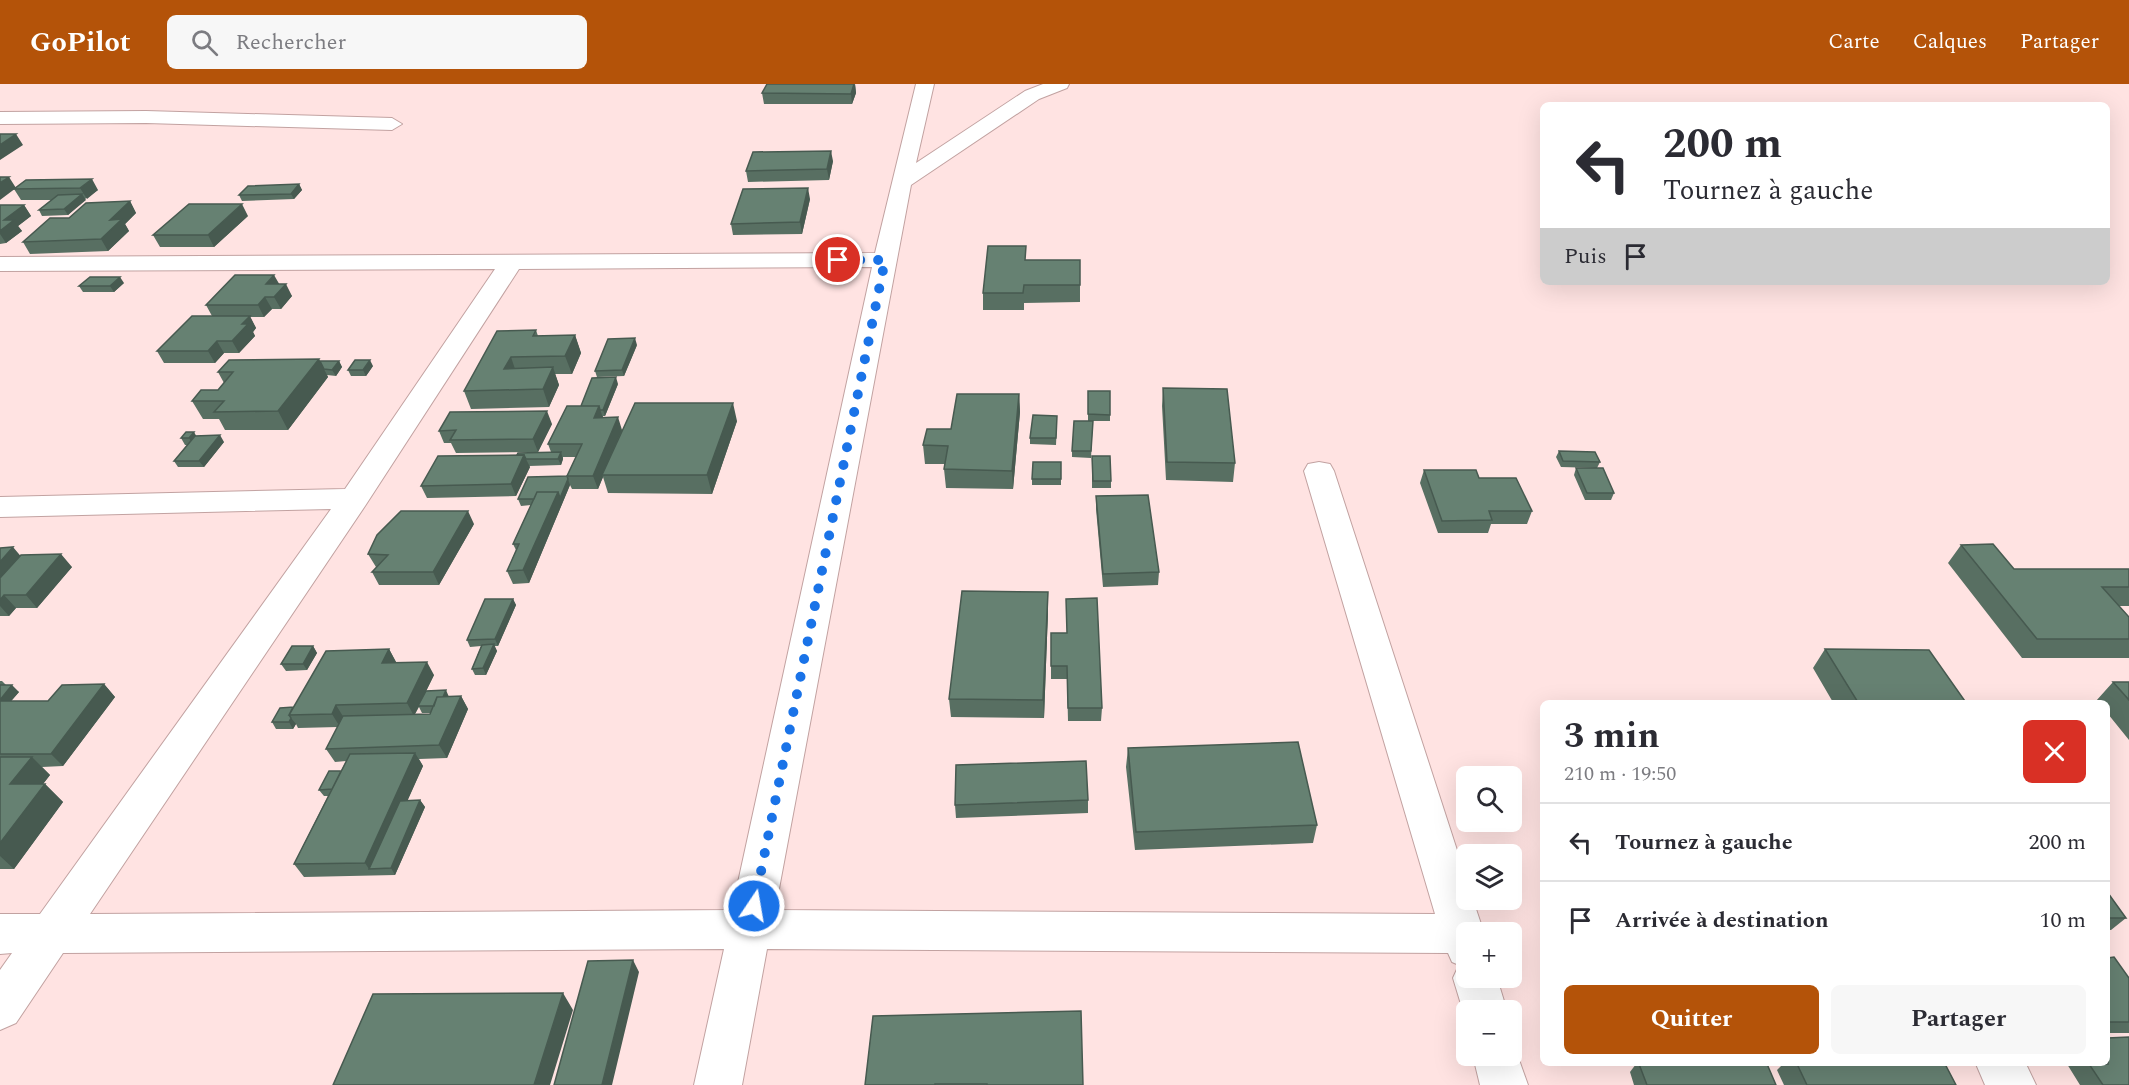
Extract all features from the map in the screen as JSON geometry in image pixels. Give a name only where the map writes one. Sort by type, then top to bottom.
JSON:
[{"type":"street","points":[[718,1085],[901,182],[925,84]]},
{"type":"street","points":[[901,182],[1032,95],[1060,84]]},
{"type":"street","points":[[0,118],[146,117],[392,124]]},
{"type":"street","points":[[0,264],[885,260]]},
{"type":"street","points":[[0,1008],[354,498],[511,263]]},
{"type":"street","points":[[1319,471],[1459,922]]},
{"type":"street","points":[[0,507],[354,498]]},
{"type":"street","points":[[0,934],[750,929],[1456,941]]},
{"type":"street","points":[[1499,1066],[1504,1085]]},
{"type":"street","points":[[2000,1066],[2012,1085]]},
{"type":"building","points":[[767,84],[854,84],[851,94],[762,93]]},
{"type":"building","points":[[0,134],[16,134],[0,145]]},
{"type":"building","points":[[831,151],[827,169],[746,171],[753,152]]},
{"type":"building","points":[[0,177],[9,177],[0,183]]},
{"type":"building","points":[[92,179],[80,188],[14,189],[26,180]]},
{"type":"building","points":[[299,184],[291,194],[239,195],[248,186]]},
{"type":"building","points":[[808,188],[800,222],[731,224],[743,189]]},
{"type":"building","points":[[82,194],[64,209],[39,210],[58,195]]},
{"type":"building","points":[[130,201],[110,220],[122,219],[101,239],[23,242],[50,218],[69,218],[86,203]]},
{"type":"building","points":[[189,204],[242,204],[208,235],[153,235]]},
{"type":"building","points":[[0,205],[24,205],[4,220],[14,220],[0,231]]},
{"type":"building","points":[[988,246],[1026,246],[1025,260],[1080,260],[1080,285],[1024,285],[1023,293],[983,293]]},
{"type":"building","points":[[235,275],[274,275],[266,284],[286,284],[274,297],[265,297],[258,305],[206,305]]},
{"type":"building","points":[[90,277],[120,277],[110,286],[79,286]]},
{"type":"building","points":[[192,316],[250,316],[242,324],[248,324],[232,341],[217,341],[208,351],[157,351]]},
{"type":"building","points":[[536,330],[533,336],[575,335],[565,356],[511,357],[504,369],[553,367],[543,389],[464,391],[497,331]]},
{"type":"building","points":[[635,338],[622,370],[595,371],[608,339]]},
{"type":"building","points":[[319,359],[278,411],[214,412],[224,401],[192,401],[201,390],[218,390],[233,372],[218,372],[229,360]]},
{"type":"building","points":[[355,360],[370,360],[363,370],[348,370]]},
{"type":"building","points":[[320,361],[339,361],[332,370],[324,369]]},
{"type":"building","points":[[616,377],[603,410],[600,410],[599,406],[581,406],[592,378]]},
{"type":"building","points":[[1163,388],[1227,389],[1235,463],[1167,462]]},
{"type":"building","points":[[1088,391],[1110,391],[1110,415],[1088,414]]},
{"type":"building","points":[[957,394],[1019,394],[1012,471],[944,469],[948,446],[923,445],[927,429],[951,429]]},
{"type":"building","points":[[635,403],[733,403],[707,475],[602,475]]},
{"type":"building","points":[[567,406],[599,406],[594,418],[618,417],[593,476],[567,476],[582,444],[548,444]]},
{"type":"building","points":[[547,411],[533,439],[450,440],[456,430],[439,431],[450,412]]},
{"type":"building","points":[[1033,415],[1057,416],[1056,438],[1030,438]]},
{"type":"building","points":[[1074,421],[1093,421],[1091,451],[1072,451]]},
{"type":"building","points":[[186,432],[194,432],[189,438],[181,438]]},
{"type":"building","points":[[220,435],[199,461],[174,461],[195,436]]},
{"type":"building","points":[[1559,451],[1595,452],[1600,462],[1563,461]]},
{"type":"building","points":[[561,452],[558,459],[526,459],[524,455],[517,455],[518,453]]},
{"type":"building","points":[[524,455],[511,484],[421,486],[438,456]]},
{"type":"building","points":[[1092,456],[1110,456],[1111,481],[1093,481]]},
{"type":"building","points":[[1033,462],[1061,462],[1061,479],[1032,479]]},
{"type":"building","points":[[1576,468],[1603,468],[1614,493],[1587,493]]},
{"type":"building","points":[[1424,470],[1476,470],[1479,478],[1516,478],[1532,511],[1489,511],[1492,520],[1442,521]]},
{"type":"building","points":[[567,476],[568,479],[560,498],[558,492],[537,492],[534,499],[518,499],[528,477]]},
{"type":"building","points":[[537,492],[558,492],[523,570],[507,571],[519,544],[513,544]]},
{"type":"building","points":[[1148,495],[1159,572],[1103,574],[1096,496]]},
{"type":"building","points":[[401,511],[468,511],[433,572],[372,572],[388,555],[368,554],[377,535]]},
{"type":"building","points":[[1993,544],[2014,569],[2129,569],[2129,587],[2102,587],[2129,617],[2129,639],[2037,639],[1961,545]]},
{"type":"building","points":[[13,547],[0,562],[0,548]]},
{"type":"building","points":[[61,554],[26,595],[4,595],[0,600],[0,578],[21,555]]},
{"type":"building","points":[[962,591],[1048,592],[1043,700],[949,699]]},
{"type":"building","points":[[1097,598],[1102,708],[1068,708],[1067,666],[1051,666],[1051,633],[1067,633],[1066,599]]},
{"type":"building","points":[[485,599],[513,599],[495,639],[467,640]]},
{"type":"building","points":[[494,644],[483,668],[472,669],[482,645]]},
{"type":"building","points":[[292,646],[313,646],[303,664],[281,664]]},
{"type":"building","points":[[389,649],[382,663],[427,662],[407,703],[336,705],[332,714],[289,715],[326,651]]},
{"type":"building","points":[[1825,649],[1929,650],[1964,700],[1857,700]]},
{"type":"building","points":[[2113,682],[2129,682],[2129,700]]},
{"type":"building","points":[[104,684],[51,754],[0,754],[0,701],[48,701],[62,685]]},
{"type":"building","points":[[0,685],[12,685],[0,700]]},
{"type":"building","points":[[446,690],[443,697],[437,697],[434,706],[418,706],[426,691]]},
{"type":"building","points":[[461,696],[439,745],[326,749],[343,716],[430,714],[437,697]]},
{"type":"building","points":[[293,707],[289,715],[291,718],[289,722],[272,722],[280,708]]},
{"type":"building","points":[[1298,742],[1317,825],[1136,832],[1128,748]]},
{"type":"building","points":[[415,753],[365,863],[294,864],[350,754]]},
{"type":"building","points":[[0,757],[32,757],[10,784],[45,784],[0,843]]},
{"type":"building","points":[[1086,761],[1088,800],[955,805],[956,765]]},
{"type":"building","points":[[329,771],[341,771],[332,789],[319,790]]},
{"type":"building","points":[[420,800],[391,868],[369,869],[400,801]]},
{"type":"building","points":[[2110,896],[2126,918],[2110,918]]},
{"type":"building","points":[[2114,957],[2129,978],[2129,1022],[2110,1022],[2110,958]]},
{"type":"building","points":[[633,960],[602,1085],[554,1085],[588,961]]},
{"type":"building","points":[[563,993],[534,1085],[333,1085],[373,994]]},
{"type":"building","points":[[1081,1011],[1083,1085],[865,1085],[873,1016]]},
{"type":"building","points":[[2129,1037],[2129,1085],[2103,1085],[2090,1066],[2110,1066],[2110,1038]]},
{"type":"building","points":[[1640,1066],[1768,1066],[1776,1085],[1647,1085]]},
{"type":"building","points":[[1798,1066],[1946,1066],[1956,1085],[1807,1085]]},
{"type":"route","points":[[754,906],[885,260],[838,260]]}]
